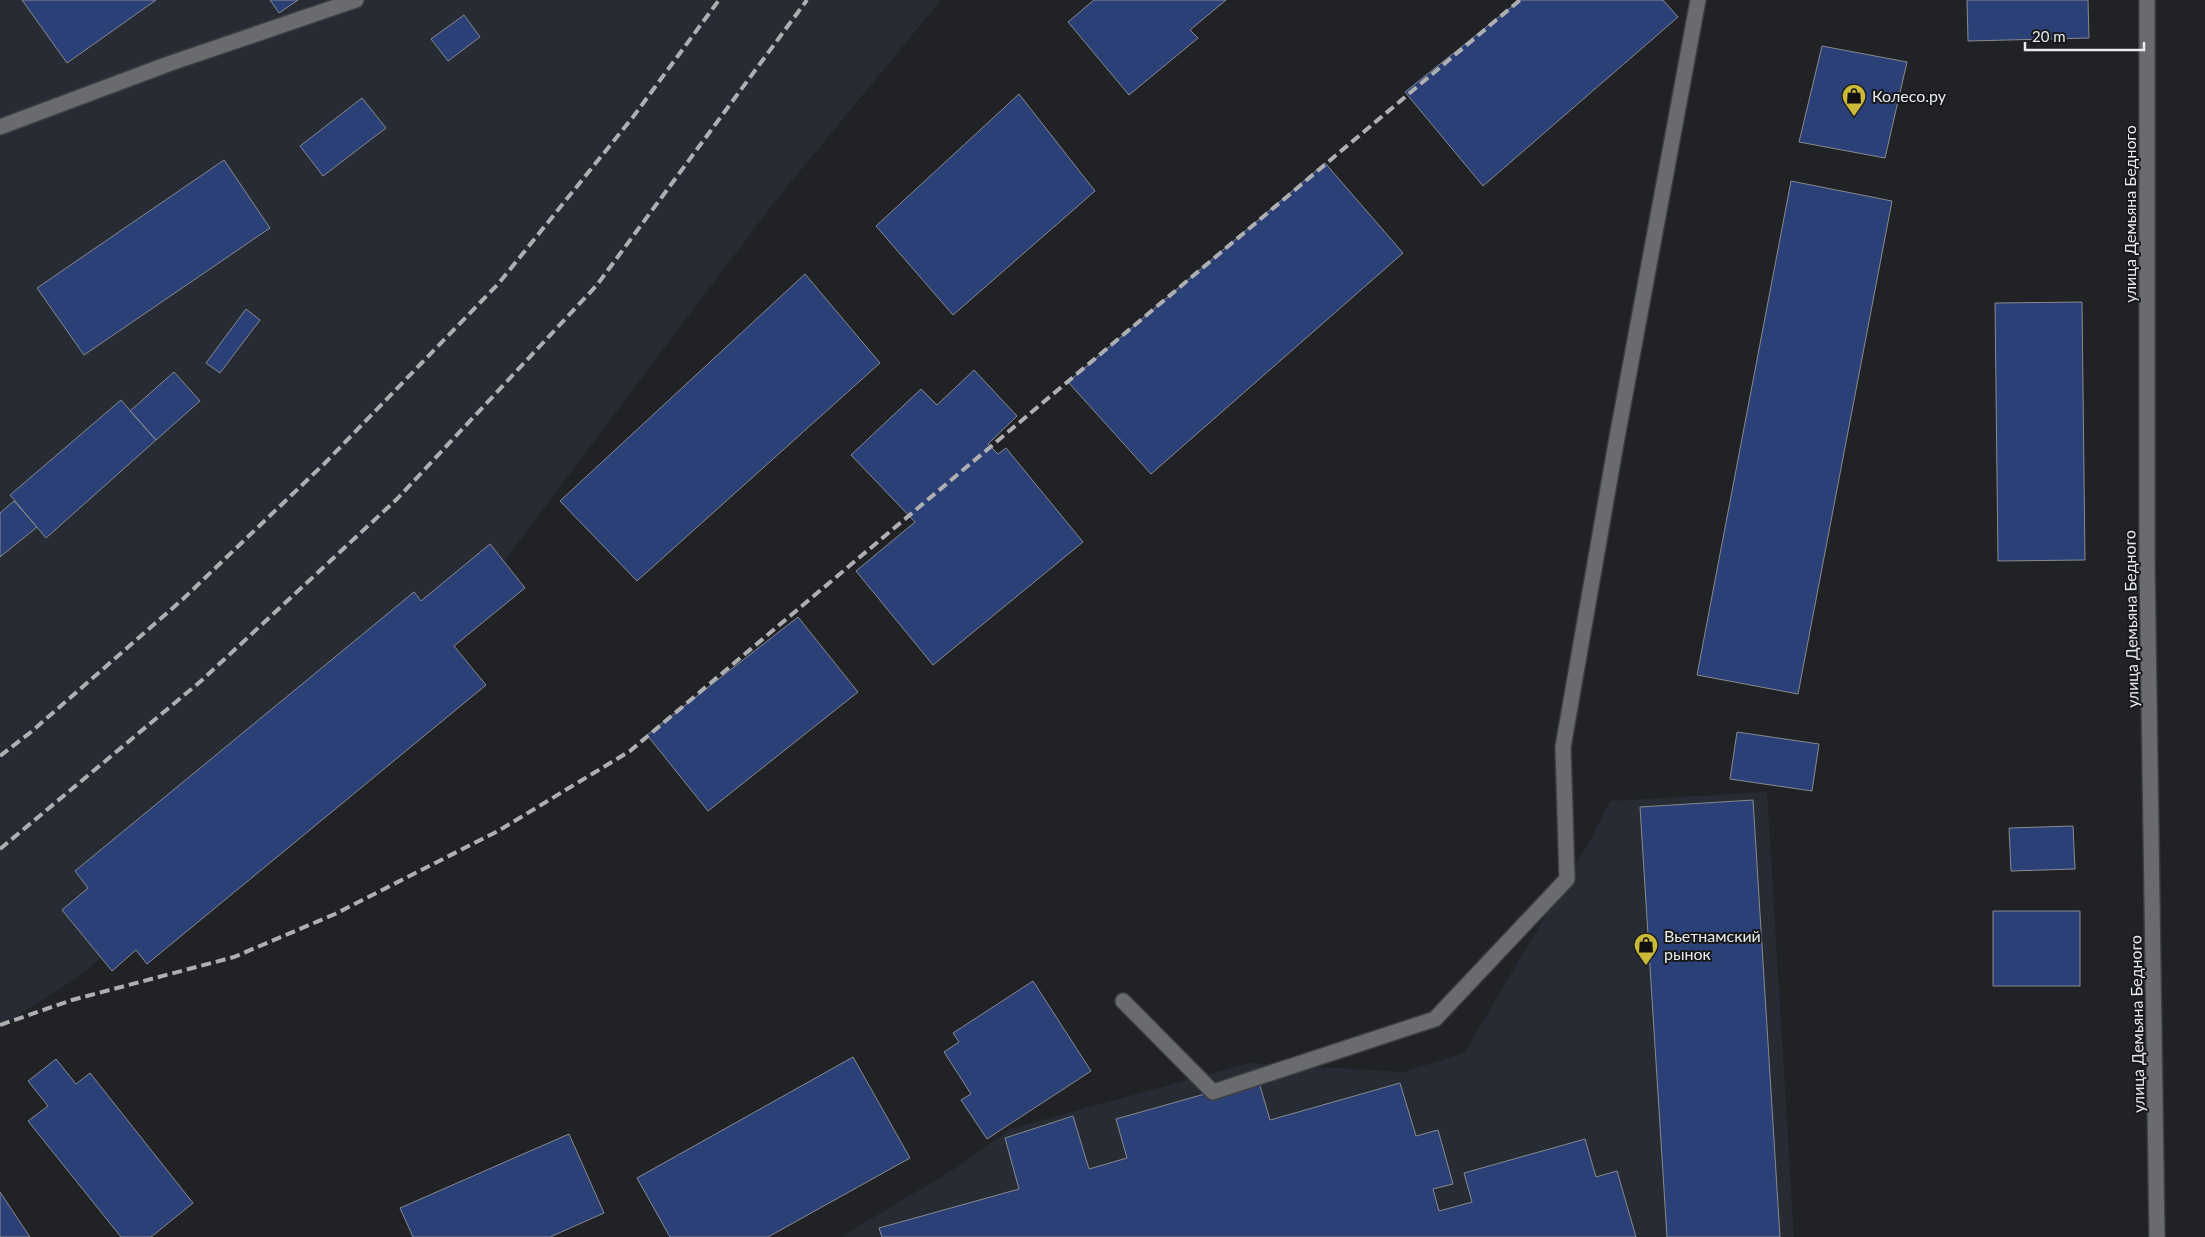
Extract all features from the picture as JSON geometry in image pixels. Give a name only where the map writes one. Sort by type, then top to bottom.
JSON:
[{"type":"street","points":[[0,127],[171,62],[356,0]]},
{"type":"street","points":[[1123,1001],[1213,1092],[1435,1019],[1567,879],[1563,747],[1616,443],[1698,0]]},
{"type":"street","name":"улица Демьяна Бедного","points":[[2147,0],[2147,562],[2157,1237]]},
{"type":"shaded area","points":[[0,0],[941,0],[772,205],[368,742],[75,979],[0,1027]]},
{"type":"shaded area","name":"Вьетнамский рынок","points":[[1767,792],[1794,1237],[844,1237],[844,1235],[956,1168],[1010,1129],[1249,1063],[1403,1072],[1464,1053],[1591,839],[1610,801]]},
{"type":"building","points":[[22,0],[156,0],[67,63]]},
{"type":"building","points":[[270,0],[298,0],[279,13]]},
{"type":"building","points":[[1094,0],[1226,0],[1190,30],[1198,38],[1129,95],[1068,22]]},
{"type":"building","points":[[1520,0],[1663,0],[1678,17],[1483,186],[1405,92]]},
{"type":"building","points":[[1967,0],[2088,0],[2089,38],[1968,41]]},
{"type":"building","points":[[464,15],[480,37],[448,61],[431,39]]},
{"type":"building","points":[[1822,46],[1907,62],[1885,158],[1799,142]]},
{"type":"building","points":[[1019,94],[1095,191],[953,315],[876,226]]},
{"type":"building","points":[[362,98],[386,128],[323,176],[300,146]]},
{"type":"building","points":[[224,160],[270,228],[84,355],[37,288]]},
{"type":"building","points":[[1325,163],[1403,253],[1151,474],[1068,382]]},
{"type":"building","points":[[1791,181],[1892,201],[1798,694],[1697,675]]},
{"type":"building","points":[[805,274],[880,363],[637,581],[560,501]]},
{"type":"building","points":[[2082,302],[2085,560],[1998,561],[1995,303]]},
{"type":"building","points":[[246,309],[260,320],[220,373],[206,363]]},
{"type":"building","points":[[974,370],[1017,416],[988,444],[998,454],[1006,448],[1083,542],[933,665],[856,571],[915,522],[851,455],[921,389],[937,405]]},
{"type":"building","points":[[174,372],[200,401],[156,440],[130,411]]},
{"type":"building","points":[[121,400],[156,440],[46,538],[10,495]]},
{"type":"building","points":[[14,501],[37,527],[0,557],[0,513]]},
{"type":"building","points":[[490,544],[525,588],[454,646],[486,685],[147,964],[136,950],[112,971],[62,910],[88,888],[75,871],[414,592],[421,601]]},
{"type":"building","points":[[798,617],[858,692],[708,811],[647,735]]},
{"type":"building","points":[[1737,732],[1819,744],[1812,791],[1730,779]]},
{"type":"building","points":[[1753,800],[1780,1237],[1667,1237],[1640,807]]},
{"type":"building","points":[[2073,826],[2075,869],[2011,871],[2009,828]]},
{"type":"building","points":[[1993,911],[2080,911],[2080,986],[1993,986]]},
{"type":"building","points":[[1033,981],[1091,1071],[987,1139],[961,1100],[971,1094],[944,1052],[959,1042],[953,1033]]},
{"type":"building","points":[[853,1057],[910,1158],[768,1237],[670,1237],[637,1178]]},
{"type":"building","points":[[56,1059],[76,1084],[90,1073],[193,1203],[151,1237],[121,1237],[28,1121],[48,1106],[28,1081]]},
{"type":"building","points":[[1258,1079],[1270,1120],[1400,1083],[1416,1136],[1438,1130],[1453,1184],[1433,1189],[1439,1211],[1472,1202],[1464,1173],[1585,1139],[1596,1177],[1617,1171],[1636,1237],[882,1237],[879,1228],[1019,1189],[1005,1138],[1073,1116],[1089,1169],[1127,1158],[1116,1119]]},
{"type":"building","points":[[569,1134],[604,1213],[550,1237],[413,1237],[400,1208]]},
{"type":"building","points":[[0,1192],[30,1237],[0,1237]]},
{"type":"railway","points":[[0,756],[31,732],[183,599],[325,463],[499,283],[633,117],[719,0]]},
{"type":"railway","points":[[0,849],[201,681],[397,499],[597,285],[807,0]]},
{"type":"railway","points":[[0,1025],[72,1000],[234,957],[335,914],[498,831],[630,751],[1520,0]]},
{"type":"place","name":"Колесо.ру","points":[[1854,117]]},
{"type":"place","name":"Вьетнамский рынок","points":[[1646,966]]}]
